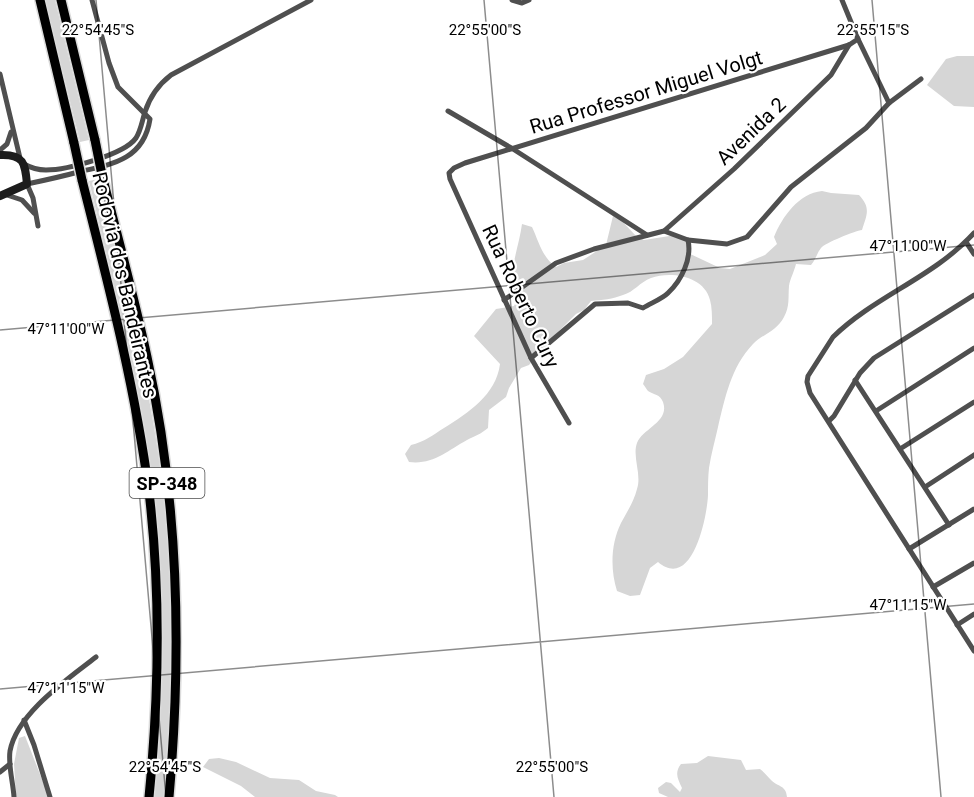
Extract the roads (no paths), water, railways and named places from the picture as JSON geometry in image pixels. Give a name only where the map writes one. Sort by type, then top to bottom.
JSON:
[{"type":"highway","name":"Rodovia dos Bandeirantes","points":[[40,0],[126,358],[148,491],[155,563],[157,638],[156,709],[149,797]]},
{"type":"highway","name":"Rodovia dos Bandeirantes","points":[[61,0],[147,358],[169,494],[176,580],[177,656],[169,797]]},
{"type":"street","points":[[1,194],[27,184],[121,161],[134,151],[145,136],[150,119],[118,87],[92,0]]},
{"type":"street","points":[[12,124],[11,138],[0,153],[8,154],[32,168],[53,170],[111,156],[136,138],[154,91],[171,75],[311,0]]},
{"type":"street","points":[[512,0],[522,3],[529,0]]},
{"type":"street","points":[[842,0],[889,103]]},
{"type":"street","name":"Rua Professor Miguel Volgt","points":[[450,179],[449,173],[454,168],[849,45],[858,39]]},
{"type":"street","name":"Avenida 2","points":[[664,231],[734,169],[831,75],[849,45]]},
{"type":"street","points":[[0,74],[27,184],[33,198],[38,226]]},
{"type":"street","points":[[504,300],[556,263],[594,249],[664,231],[688,240],[727,244],[747,237],[791,187],[866,128],[889,103],[921,79]]},
{"type":"street","points":[[448,111],[513,149],[647,236]]},
{"type":"street","name":"Rua Roberto Cury","points":[[450,179],[531,358],[569,423]]},
{"type":"street","points":[[1,194],[22,200],[36,216]]},
{"type":"street","points":[[974,233],[954,254],[875,304],[833,337],[808,376],[807,382],[810,393],[974,651]]},
{"type":"street","points":[[531,358],[595,303],[628,303],[643,308],[668,293],[686,267],[690,252],[688,240]]},
{"type":"street","points":[[966,242],[974,254]]},
{"type":"street","points":[[829,421],[865,367],[880,354],[974,295]]},
{"type":"street","points":[[876,411],[974,348]]},
{"type":"street","points":[[855,380],[949,525]]},
{"type":"street","points":[[900,449],[974,402]]},
{"type":"street","points":[[925,487],[974,455]]},
{"type":"street","points":[[909,549],[974,509]]},
{"type":"street","points":[[933,587],[974,563]]},
{"type":"street","points":[[957,625],[974,614]]},
{"type":"street","points":[[14,797],[10,752],[24,720],[96,657]]},
{"type":"street","points":[[24,720],[50,797]]},
{"type":"street","points":[[0,772],[10,764]]}]
